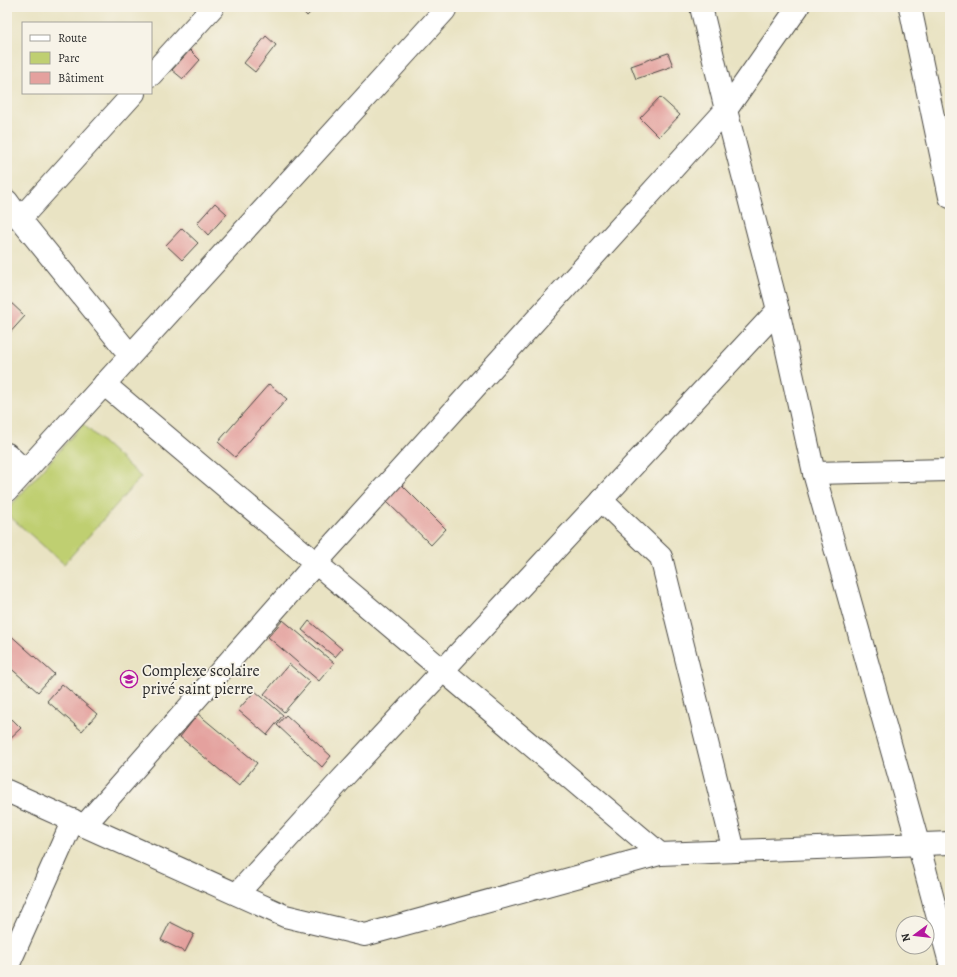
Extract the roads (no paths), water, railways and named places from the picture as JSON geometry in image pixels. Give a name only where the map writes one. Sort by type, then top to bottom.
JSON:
[{"type":"street","points":[[152,74],[213,7]]},
{"type":"street","points":[[701,7],[778,310],[814,473],[918,843],[950,963]]},
{"type":"street","points":[[7,968],[78,823],[316,563],[726,110],[798,7]]},
{"type":"street","points":[[910,7],[950,197]]},
{"type":"street","points":[[7,491],[445,10]]},
{"type":"street","points":[[20,219],[133,94]]},
{"type":"street","points":[[7,201],[130,356]]},
{"type":"street","points":[[237,894],[340,781],[778,310]]},
{"type":"street","points":[[104,384],[660,854]]},
{"type":"street","points":[[7,454],[25,471]]},
{"type":"street","points":[[814,473],[950,470]]},
{"type":"street","points":[[601,500],[662,557],[734,851]]},
{"type":"street","points":[[7,791],[285,916],[365,935],[660,854],[950,842]]},
{"type":"place","name":"Complexe scolaire privé saint pierre","points":[[129,679]]}]
